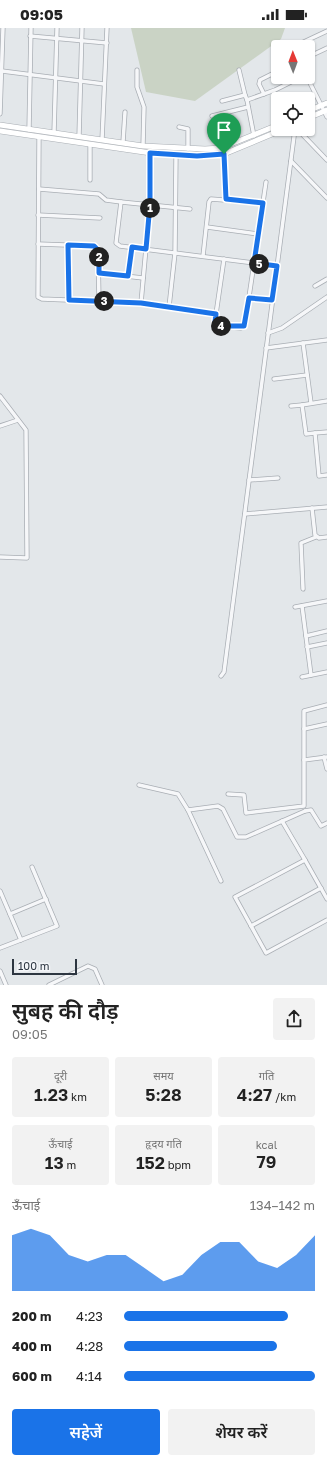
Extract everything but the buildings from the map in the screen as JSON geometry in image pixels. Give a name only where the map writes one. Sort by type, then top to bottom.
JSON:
[{"type":"main road","points":[[315,108],[327,103]]},
{"type":"main road","points":[[315,115],[325,111]]},
{"type":"main road","points":[[0,125],[143,146],[188,149],[221,148],[271,128]]},
{"type":"main road","points":[[0,131],[150,153],[207,156],[224,154],[271,134]]},
{"type":"street","points":[[0,114],[3,28]]},
{"type":"street","points":[[29,130],[31,28]]},
{"type":"street","points":[[54,133],[54,78],[57,28]]},
{"type":"street","points":[[79,137],[82,28]]},
{"type":"street","points":[[102,140],[108,28]]},
{"type":"street","points":[[308,40],[327,31]]},
{"type":"street","points":[[30,36],[107,43]]},
{"type":"street","points":[[315,54],[327,48]]},
{"type":"street","points":[[137,70],[137,87],[144,107],[143,146]]},
{"type":"street","points":[[239,70],[254,136]]},
{"type":"street","points":[[2,71],[104,84]]},
{"type":"street","points":[[264,94],[260,80],[271,74]]},
{"type":"street","points":[[246,100],[286,84]]},
{"type":"street","points":[[311,84],[327,117]]},
{"type":"street","points":[[222,101],[245,94]]},
{"type":"street","points":[[212,116],[248,107]]},
{"type":"street","points":[[123,142],[125,112]]},
{"type":"street","points":[[179,127],[188,129],[188,149]]},
{"type":"street","points":[[221,676],[224,672],[294,136]]},
{"type":"street","points":[[305,136],[327,160]]},
{"type":"street","points":[[39,137],[38,297],[42,299],[141,303],[216,314]]},
{"type":"street","points":[[90,144],[90,180]]},
{"type":"street","points":[[221,148],[224,154],[226,199]]},
{"type":"street","points":[[141,303],[150,204],[150,153]]},
{"type":"street","points":[[169,307],[175,253],[176,155]]},
{"type":"street","points":[[291,161],[327,198]]},
{"type":"street","points":[[224,259],[215,322],[217,326],[244,326],[266,182]]},
{"type":"street","points":[[39,189],[99,194],[106,200],[190,209]]},
{"type":"street","points":[[203,256],[209,202],[211,199],[263,203]]},
{"type":"street","points":[[122,202],[116,243],[120,246],[277,266]]},
{"type":"street","points":[[38,215],[100,218]]},
{"type":"street","points":[[207,228],[258,234]]},
{"type":"street","points":[[38,244],[94,246],[98,248],[99,301]]},
{"type":"street","points":[[68,245],[69,300]]},
{"type":"street","points":[[128,276],[132,247]]},
{"type":"street","points":[[99,273],[143,278]]},
{"type":"street","points":[[315,286],[327,279]]},
{"type":"street","points":[[268,333],[282,328],[327,297]]},
{"type":"street","points":[[249,298],[272,300]]},
{"type":"street","points":[[266,348],[327,340]]},
{"type":"street","points":[[303,343],[311,403]]},
{"type":"street","points":[[274,379],[307,375]]},
{"type":"street","points":[[0,396],[26,430],[27,558],[0,557]]},
{"type":"street","points":[[291,406],[327,401]]},
{"type":"street","points":[[302,405],[306,434],[327,432]]},
{"type":"street","points":[[0,426],[18,420]]},
{"type":"street","points":[[315,433],[319,476],[327,475]]},
{"type":"street","points":[[249,480],[278,478]]},
{"type":"street","points":[[244,514],[327,507]]},
{"type":"street","points":[[312,508],[316,537]]},
{"type":"street","points":[[303,589],[301,543],[316,537],[327,537]]},
{"type":"street","points":[[295,607],[327,601]]},
{"type":"street","points":[[302,606],[311,675]]},
{"type":"street","points":[[306,636],[327,631]]},
{"type":"street","points":[[307,647],[327,643]]},
{"type":"street","points":[[302,677],[327,672]]},
{"type":"street","points":[[305,811],[304,711],[327,705]]},
{"type":"street","points":[[304,728],[327,724]]},
{"type":"street","points":[[304,760],[326,757],[327,768]]},
{"type":"street","points":[[140,785],[178,794],[188,810],[221,881]]},
{"type":"street","points":[[228,794],[244,795],[246,813],[304,806]]},
{"type":"street","points":[[188,810],[218,806],[223,809],[237,837],[242,838],[310,810],[322,826],[327,823]]},
{"type":"street","points":[[282,821],[327,899]]},
{"type":"street","points":[[305,860],[236,897],[266,953],[327,920]]},
{"type":"street","points":[[0,948],[57,926],[32,867]]},
{"type":"street","points":[[252,926],[321,888]]},
{"type":"street","points":[[0,891],[21,940]]},
{"type":"street","points":[[10,914],[46,899]]},
{"type":"street","points":[[49,985],[88,966],[95,969],[102,985]]},
{"type":"street","points":[[0,971],[6,985]]},
{"type":"green space","points":[[131,28],[285,28],[281,39],[271,40],[271,46],[195,101],[146,92]]},
{"type":"route","points":[[150,153],[197,156],[216,156],[224,154],[226,199],[263,203],[254,263],[277,266],[272,300],[249,298],[245,324],[241,328],[217,326],[215,322],[216,314],[141,303],[69,300],[68,245],[94,246],[98,248],[99,273],[128,276],[132,247],[146,249],[150,204],[150,153]]}]
